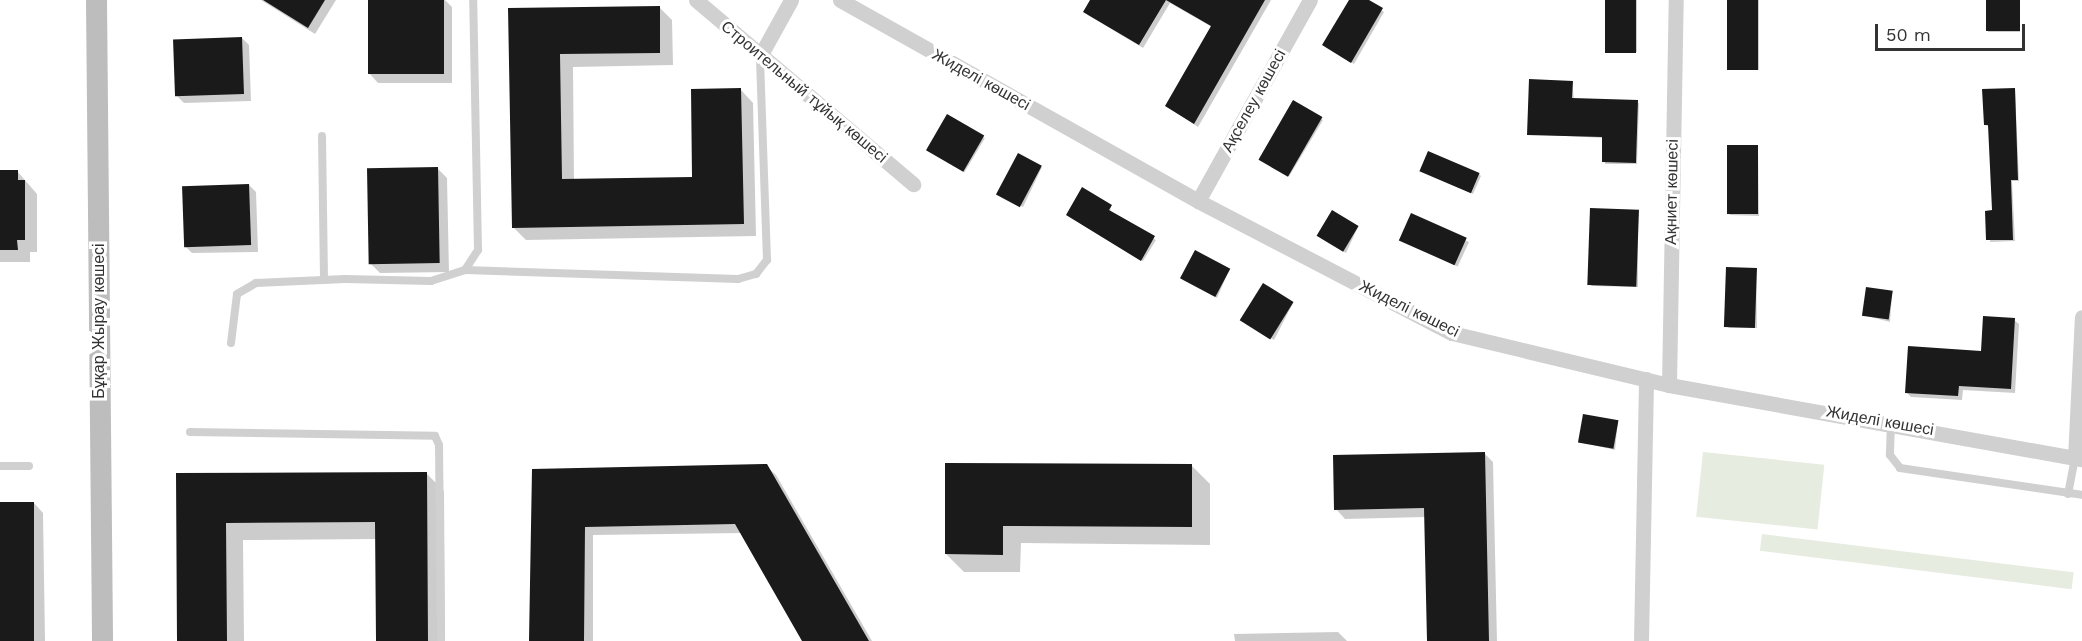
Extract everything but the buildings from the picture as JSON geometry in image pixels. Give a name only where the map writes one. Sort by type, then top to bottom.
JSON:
[{"type":"street","name":"Бұқар Жырау көшесі","points":[[96,0],[102,641]]},
{"type":"street","name":"Строительный тұйық көшесі","points":[[696,0],[913,184]]},
{"type":"street","points":[[760,56],[791,0]]},
{"type":"street","name":"Жиделі көшесі","points":[[840,0],[1198,201],[1452,333],[1668,385],[1891,422],[2079,459]]},
{"type":"street","name":"Ақселеу көшесі","points":[[1198,201],[1310,0]]},
{"type":"street","name":"Ақниет көшесі","points":[[1668,385],[1676,0]]},
{"type":"street","points":[[2079,459],[2082,317]]},
{"type":"street","points":[[1641,641],[1646,379]]},
{"type":"lane","points":[[465,270],[478,250],[473,0]]},
{"type":"lane","points":[[231,344],[237,294],[247,287],[324,280],[431,281],[465,270],[738,279],[756,274],[767,260],[760,56]]},
{"type":"lane","points":[[321,136],[324,280]]},
{"type":"lane","points":[[1891,422],[1890,455],[1900,468],[2082,495]]},
{"type":"lane","points":[[190,432],[435,436],[440,445],[441,641]]},
{"type":"lane","points":[[2068,494],[2079,459]]},
{"type":"lane","points":[[0,466],[29,466]]},
{"type":"shaded area","points":[[1703,452],[1824,465],[1818,529],[1696,517]]},
{"type":"shaded area","points":[[1762,534],[2074,572],[2072,589],[1760,551]]}]
